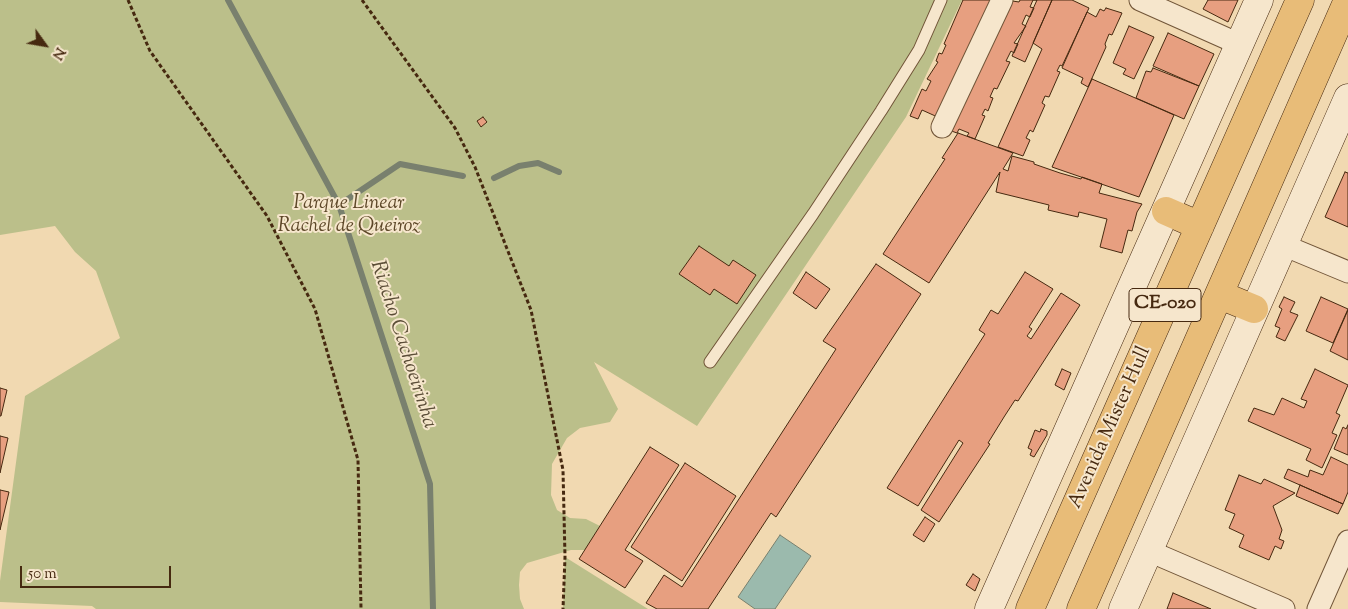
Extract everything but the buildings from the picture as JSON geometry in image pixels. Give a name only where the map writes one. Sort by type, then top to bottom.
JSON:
[{"type":"highway","name":"Avenida Mister Hull","points":[[1030,609],[1300,0]]},
{"type":"highway","name":"CE-020","points":[[1081,609],[1348,0]]},
{"type":"highway","points":[[1166,211],[1200,226]]},
{"type":"highway","points":[[1220,294],[1254,309]]},
{"type":"main road","name":"Avenida Mister Hull","points":[[989,609],[1259,0]]},
{"type":"main road","points":[[1123,609],[1348,98]]},
{"type":"street","points":[[942,127],[1002,0]]},
{"type":"street","points":[[1140,0],[1239,44]]},
{"type":"street","points":[[1283,245],[1348,272]]},
{"type":"street","points":[[1318,609],[1348,541]]},
{"type":"street","points":[[1149,551],[1284,609]]},
{"type":"lane","points":[[710,362],[813,214],[881,111],[918,50],[941,0]]},
{"type":"path","points":[[128,0],[150,51],[267,216],[315,309],[358,460],[361,609]]},
{"type":"path","points":[[362,0],[455,128],[474,167],[531,310],[563,470],[565,557],[562,609]]},
{"type":"green space","name":"Parque Linear Rachel de Queiroz","points":[[0,0],[962,0],[906,117],[697,426],[594,362],[618,409],[610,422],[580,428],[567,438],[552,464],[551,495],[557,510],[570,518],[586,519],[600,526],[587,550],[571,550],[527,563],[520,572],[519,585],[520,599],[524,609],[96,609],[92,606],[0,602],[0,581],[25,396],[120,338],[96,271],[75,252],[55,226],[0,235]]},
{"type":"green space","points":[[565,557],[648,609],[563,609]]},
{"type":"shaded area","points":[[780,535],[811,556],[775,609],[755,609],[738,597]]},
{"type":"waterway","name":"Riacho Cachoeirinha","points":[[228,0],[339,205],[430,484],[433,609]]},
{"type":"waterway","points":[[494,178],[519,166],[538,163],[559,172]]},
{"type":"waterway","points":[[339,205],[400,164],[463,176]]}]
